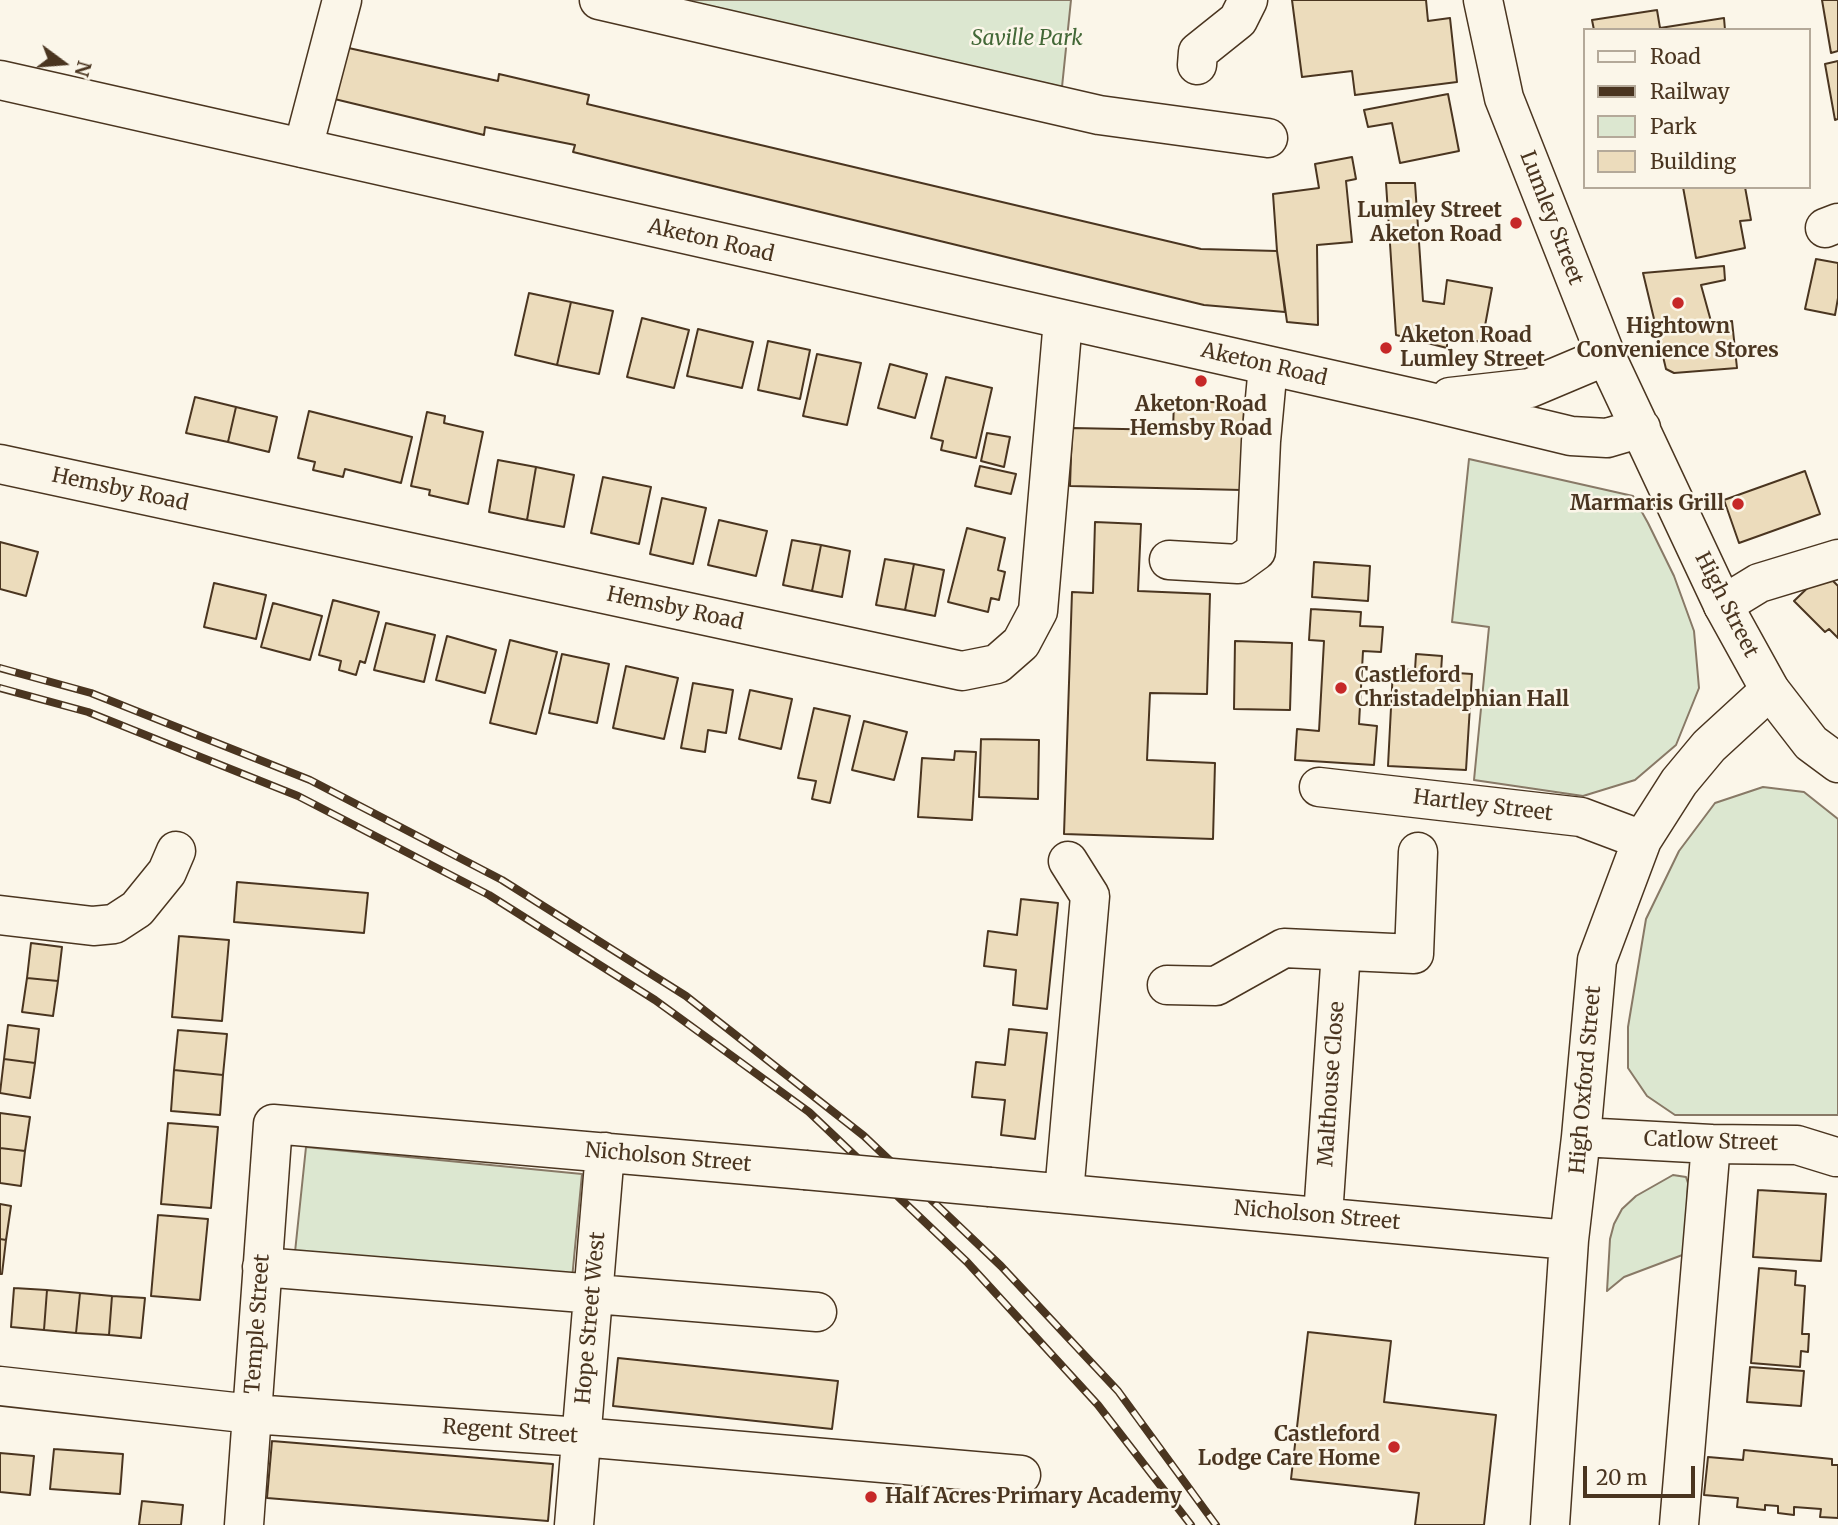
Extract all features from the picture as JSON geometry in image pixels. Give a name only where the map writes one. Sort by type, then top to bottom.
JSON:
[{"type":"street","points":[[303,148],[342,0]]},
{"type":"street","points":[[599,0],[1100,115],[1268,138]]},
{"type":"street","points":[[1197,65],[1198,51],[1238,20],[1248,0]]},
{"type":"street","name":"Lumley Street","points":[[1483,0],[1504,98],[1606,356],[1641,428]]},
{"type":"street","name":"Aketon Road","points":[[0,80],[1422,400],[1571,436],[1607,438],[1641,428]]},
{"type":"street","name":"Hemsby Road","points":[[0,464],[962,671],[996,664],[1021,643],[1038,611],[1063,320]]},
{"type":"street","name":"Aketon Road","points":[[1422,400],[1530,388],[1606,356]]},
{"type":"street","points":[[1170,560],[1238,564],[1256,551],[1261,441],[1268,366]]},
{"type":"street","name":"High Street","points":[[1641,428],[1723,605],[1770,690],[1811,743],[1838,764]]},
{"type":"street","points":[[1723,605],[1759,583],[1838,559]]},
{"type":"street","name":"High Oxford Street","points":[[1550,1525],[1569,1240],[1597,960],[1642,840],[1686,773],[1709,746],[1770,690]]},
{"type":"street","name":"Hartley Street","points":[[1319,787],[1581,817],[1642,840]]},
{"type":"street","points":[[0,915],[93,926],[114,924],[137,909],[167,872],[176,851]]},
{"type":"street","points":[[1167,985],[1216,986],[1284,948],[1414,954],[1418,852]]},
{"type":"street","points":[[1064,1193],[1090,896],[1068,861]]},
{"type":"street","name":"Malthouse Close","points":[[1323,1216],[1341,951]]},
{"type":"street","name":"Nicholson Street","points":[[272,1124],[1569,1240]]},
{"type":"street","name":"Temple Street","points":[[244,1525],[272,1124]]},
{"type":"street","name":"Catlow Street","points":[[1581,1137],[1711,1144],[1797,1145],[1837,1158]]},
{"type":"street","points":[[1679,1525],[1711,1144]]},
{"type":"street","name":"Hope Street West","points":[[574,1525],[605,1152]]},
{"type":"street","points":[[262,1267],[817,1312]]},
{"type":"street","name":"Regent Street","points":[[0,1386],[252,1414],[581,1437],[1021,1475]]},
{"type":"green space","name":"Saville Park","points":[[678,0],[1071,0],[1062,87]]},
{"type":"green space","points":[[1469,459],[1633,496],[1648,523],[1674,576],[1694,631],[1699,688],[1676,745],[1635,780],[1583,796],[1474,780],[1489,627],[1452,622]]},
{"type":"green space","points":[[1763,787],[1804,792],[1838,819],[1838,1115],[1675,1115],[1647,1096],[1628,1068],[1628,1027],[1646,919],[1679,851],[1715,803]]},
{"type":"green space","points":[[306,1147],[582,1174],[572,1279],[295,1252]]},
{"type":"green space","points":[[1673,1175],[1686,1177],[1688,1183],[1685,1254],[1624,1277],[1607,1291],[1610,1239],[1622,1209],[1636,1196]]},
{"type":"building","points":[[1292,0],[1426,0],[1428,21],[1450,18],[1457,82],[1355,95],[1352,71],[1302,77]]},
{"type":"building","points":[[1822,0],[1838,0],[1838,51],[1831,53]]},
{"type":"building","points":[[1657,10],[1660,28],[1594,28],[1592,20]]},
{"type":"building","points":[[1724,18],[1725,28],[1660,28]]},
{"type":"building","points":[[335,45],[498,81],[499,74],[589,95],[587,104],[1201,249],[1277,251],[1285,312],[1204,305],[573,152],[575,145],[485,127],[484,135],[322,96]]},
{"type":"building","points":[[1838,61],[1838,119],[1835,120],[1825,64]]},
{"type":"building","points":[[1448,94],[1459,151],[1400,163],[1392,123],[1368,127],[1364,110]]},
{"type":"building","points":[[1352,157],[1356,179],[1346,181],[1352,242],[1317,245],[1318,325],[1287,322],[1277,251],[1273,194],[1319,188],[1315,164]]},
{"type":"building","points":[[1386,183],[1415,183],[1423,301],[1444,304],[1447,280],[1492,288],[1482,342],[1447,336],[1447,348],[1396,335]]},
{"type":"building","points":[[1683,189],[1745,189],[1751,220],[1740,221],[1745,248],[1696,258]]},
{"type":"building","points":[[1816,259],[1838,263],[1835,315],[1805,309]]},
{"type":"building","name":"Hightown Convenience Stores","points":[[1724,266],[1725,280],[1701,285],[1712,325],[1732,321],[1737,368],[1674,373],[1666,369],[1643,273]]},
{"type":"building","points":[[529,293],[571,302],[557,365],[515,355]]},
{"type":"building","points":[[571,302],[613,311],[599,374],[557,365]]},
{"type":"building","points":[[642,318],[689,330],[674,388],[627,377]]},
{"type":"building","points":[[698,329],[753,342],[742,388],[687,376]]},
{"type":"building","points":[[768,341],[810,350],[800,399],[758,390]]},
{"type":"building","points":[[817,354],[861,363],[847,425],[803,416]]},
{"type":"building","points":[[890,364],[927,374],[915,418],[878,408]]},
{"type":"building","points":[[946,377],[992,388],[976,458],[941,450],[943,441],[931,438]]},
{"type":"building","points":[[195,397],[236,407],[228,442],[186,433]]},
{"type":"building","points":[[1174,401],[1244,403],[1242,490],[1070,486],[1072,428],[1173,430]]},
{"type":"building","points":[[236,407],[277,417],[269,452],[228,442]]},
{"type":"building","points":[[309,411],[412,437],[401,483],[345,469],[343,477],[313,470],[315,462],[298,458]]},
{"type":"building","points":[[427,412],[445,416],[444,423],[483,432],[468,504],[429,495],[430,490],[411,486]]},
{"type":"building","points":[[987,433],[1010,437],[1004,467],[981,461]]},
{"type":"building","points":[[498,460],[536,467],[527,520],[489,512]]},
{"type":"building","points":[[980,466],[1016,474],[1011,494],[975,486]]},
{"type":"building","points":[[536,467],[574,475],[564,527],[527,520]]},
{"type":"building","points":[[1805,471],[1820,514],[1739,543],[1724,500]]},
{"type":"building","points":[[603,477],[651,487],[639,544],[591,533]]},
{"type":"building","points":[[662,498],[706,508],[693,564],[650,554]]},
{"type":"building","points":[[719,520],[767,531],[756,576],[708,565]]},
{"type":"building","points":[[1095,522],[1141,524],[1138,591],[1210,594],[1207,694],[1150,693],[1147,760],[1215,763],[1213,839],[1064,834],[1072,592],[1093,593]]},
{"type":"building","points":[[967,528],[1005,538],[998,570],[1005,572],[999,600],[991,598],[988,612],[948,602]]},
{"type":"building","points":[[792,540],[821,545],[812,591],[783,585]]},
{"type":"building","points":[[0,542],[38,552],[26,596],[0,589]]},
{"type":"building","points":[[821,545],[850,551],[842,597],[812,591]]},
{"type":"building","points":[[885,559],[914,564],[905,610],[876,605]]},
{"type":"building","points":[[1314,562],[1370,566],[1368,601],[1312,597]]},
{"type":"building","points":[[914,564],[944,570],[935,616],[905,610]]},
{"type":"building","points":[[1824,572],[1838,586],[1838,638],[1829,629],[1825,632],[1794,601]]},
{"type":"building","points":[[214,583],[266,595],[256,639],[204,627]]},
{"type":"building","points":[[333,600],[379,612],[365,663],[360,661],[356,675],[339,670],[341,661],[319,655]]},
{"type":"building","points":[[273,603],[322,616],[310,660],[261,647]]},
{"type":"building","name":"Castleford Christadelphian Hall","points":[[1311,609],[1361,612],[1360,626],[1383,627],[1381,652],[1363,651],[1359,724],[1377,726],[1374,765],[1295,760],[1297,729],[1319,731],[1324,641],[1309,640]]},
{"type":"building","points":[[386,623],[435,635],[424,682],[374,670]]},
{"type":"building","points":[[447,636],[496,650],[485,693],[436,680]]},
{"type":"building","points":[[510,640],[557,652],[536,734],[490,723]]},
{"type":"building","points":[[1235,641],[1292,643],[1290,710],[1234,709]]},
{"type":"building","points":[[562,654],[609,664],[597,723],[549,713]]},
{"type":"building","points":[[1416,654],[1442,656],[1441,672],[1472,674],[1466,770],[1388,766],[1393,669],[1415,670]]},
{"type":"building","points":[[626,666],[678,678],[664,739],[613,728]]},
{"type":"building","points":[[693,683],[733,690],[726,733],[708,730],[705,752],[681,748]]},
{"type":"building","points":[[750,690],[792,699],[781,749],[739,739]]},
{"type":"building","points":[[814,708],[850,716],[830,803],[812,799],[816,781],[798,778]]},
{"type":"building","points":[[864,721],[907,732],[894,780],[852,770]]},
{"type":"building","points":[[981,739],[1039,740],[1038,799],[979,797]]},
{"type":"building","points":[[955,751],[976,752],[972,820],[918,817],[922,758],[954,760]]},
{"type":"building","points":[[237,882],[368,893],[364,933],[234,922]]},
{"type":"building","points":[[1021,899],[1058,903],[1047,1009],[1013,1005],[1016,970],[984,966],[988,931],[1017,935]]},
{"type":"building","points":[[179,936],[229,940],[222,1021],[172,1017]]},
{"type":"building","points":[[31,943],[62,947],[58,981],[27,978]]},
{"type":"building","points":[[27,978],[58,981],[53,1016],[22,1012]]},
{"type":"building","points":[[8,1025],[39,1029],[35,1063],[4,1059]]},
{"type":"building","points":[[1009,1029],[1047,1033],[1035,1139],[1001,1135],[1005,1100],[972,1097],[976,1062],[1005,1065]]},
{"type":"building","points":[[178,1030],[227,1034],[223,1075],[174,1070]]},
{"type":"building","points":[[4,1059],[35,1063],[30,1098],[0,1093]]},
{"type":"building","points":[[174,1070],[223,1075],[220,1115],[171,1111]]},
{"type":"building","points":[[0,1113],[30,1117],[25,1151],[0,1148]]},
{"type":"building","points":[[168,1123],[218,1127],[211,1208],[161,1204]]},
{"type":"building","points":[[0,1148],[25,1151],[21,1186],[0,1183]]},
{"type":"building","points":[[1758,1190],[1826,1194],[1821,1261],[1753,1257]]},
{"type":"building","points":[[0,1204],[11,1206],[6,1240],[0,1239]]},
{"type":"building","points":[[158,1215],[208,1219],[200,1300],[151,1296]]},
{"type":"building","points":[[0,1239],[6,1240],[2,1274],[0,1274]]},
{"type":"building","points":[[1759,1268],[1796,1271],[1795,1285],[1805,1286],[1802,1334],[1809,1334],[1808,1352],[1801,1351],[1800,1367],[1751,1363]]},
{"type":"building","points":[[14,1288],[47,1290],[44,1330],[11,1327]]},
{"type":"building","points":[[47,1290],[80,1293],[76,1333],[44,1330]]},
{"type":"building","points":[[80,1293],[112,1296],[109,1335],[76,1333]]},
{"type":"building","points":[[112,1296],[145,1298],[141,1338],[109,1335]]},
{"type":"building","name":"Castleford Lodge Care Home","points":[[1308,1332],[1391,1341],[1384,1402],[1496,1415],[1484,1525],[1415,1525],[1419,1493],[1291,1479]]},
{"type":"building","points":[[618,1358],[838,1381],[832,1429],[613,1406]]},
{"type":"building","points":[[1750,1367],[1804,1371],[1801,1406],[1747,1402]]},
{"type":"building","points":[[272,1441],[553,1464],[548,1521],[267,1498]]},
{"type":"building","points":[[54,1449],[123,1454],[120,1494],[50,1489]]},
{"type":"building","points":[[1744,1450],[1832,1459],[1832,1465],[1838,1465],[1838,1518],[1820,1517],[1821,1509],[1794,1507],[1794,1515],[1778,1513],[1778,1506],[1765,1505],[1765,1510],[1737,1507],[1738,1498],[1704,1495],[1708,1457],[1743,1460]]},
{"type":"building","points":[[0,1453],[34,1456],[30,1495],[0,1492]]},
{"type":"building","points":[[142,1501],[183,1505],[181,1525],[139,1525]]},
{"type":"railway","points":[[0,668],[91,693],[310,780],[502,880],[686,996],[864,1136],[1001,1266],[1118,1391],[1216,1525]]},
{"type":"railway","points":[[0,688],[88,712],[298,796],[489,895],[655,1000],[809,1112],[967,1262],[1098,1405],[1191,1525]]},
{"type":"place","name":"Lumley Street Aketon Road","points":[[1516,223]]},
{"type":"place","name":"Hightown Convenience Stores","points":[[1678,303]]},
{"type":"place","name":"Aketon Road Lumley Street","points":[[1386,348]]},
{"type":"place","name":"Aketon Road Hemsby Road","points":[[1201,381]]},
{"type":"place","name":"Marmaris Grill","points":[[1738,504]]},
{"type":"place","name":"Castleford Christadelphian Hall","points":[[1341,688]]},
{"type":"place","name":"Castleford Lodge Care Home","points":[[1394,1447]]},
{"type":"place","name":"Half Acres Primary Academy","points":[[871,1497]]}]
